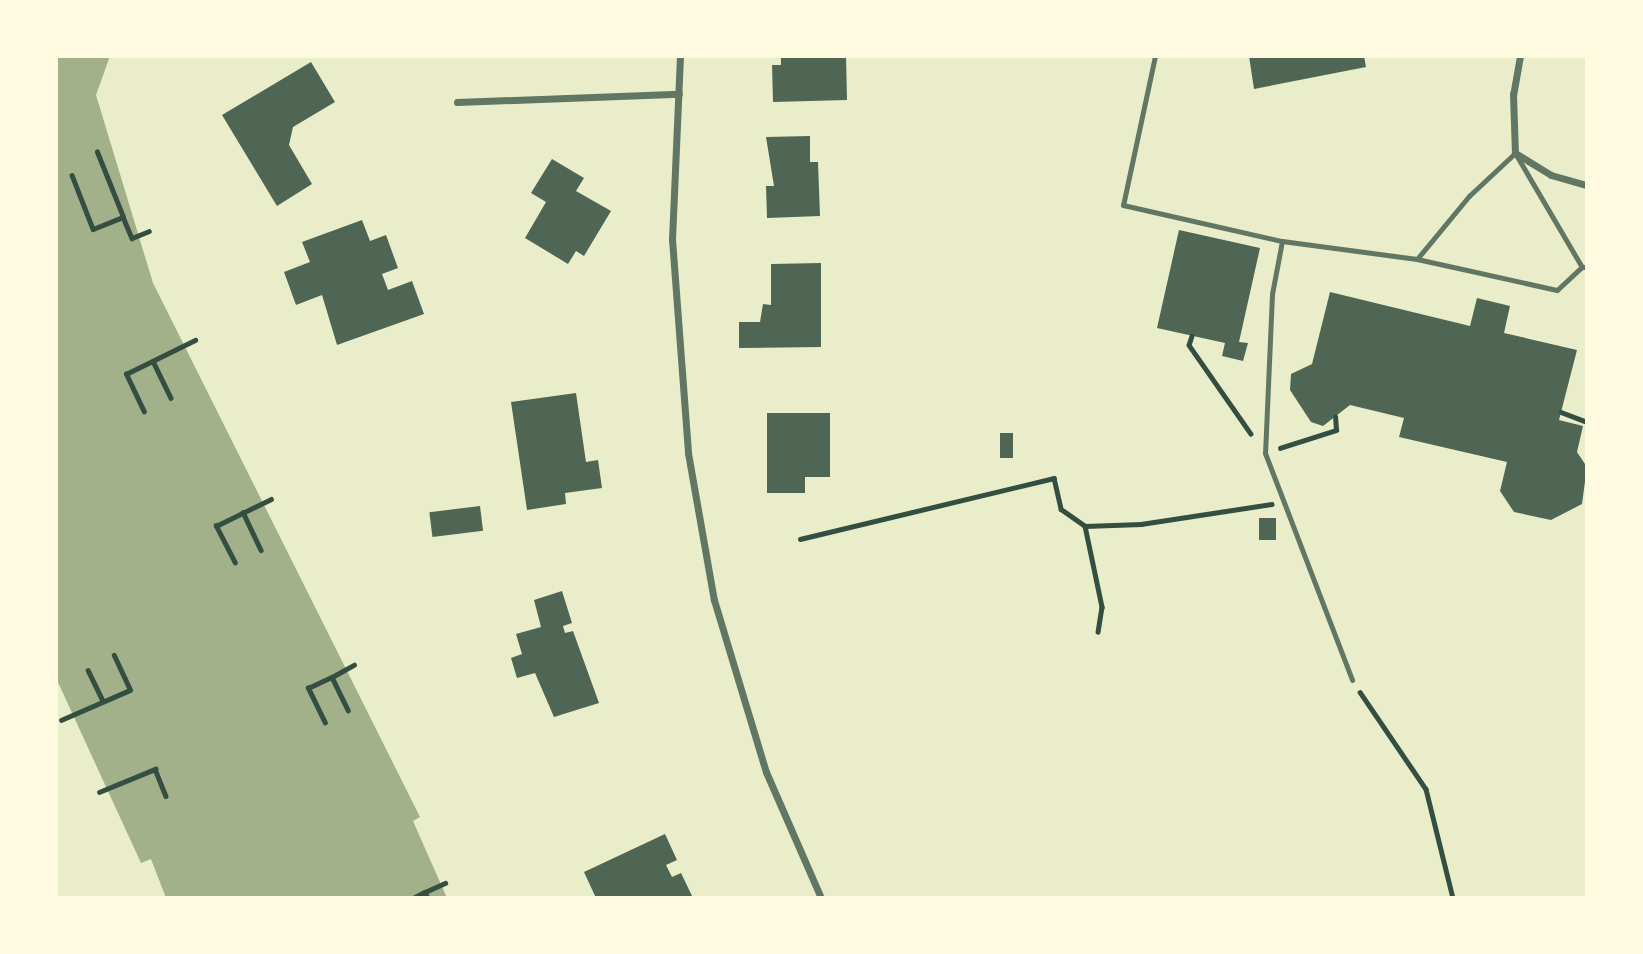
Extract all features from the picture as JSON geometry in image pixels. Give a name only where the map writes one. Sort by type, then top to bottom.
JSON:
[{"type":"street","points":[[680,56],[672,239],[679,372],[692,477],[714,600],[766,772],[821,898]]},
{"type":"street","points":[[1520,56],[1513,94],[1515,153],[1551,175],[1587,185]]},
{"type":"street","points":[[457,103],[679,94]]},
{"type":"lane","points":[[1156,56],[1123,205],[1282,241],[1417,259],[1557,290],[1585,267],[1515,153],[1469,196],[1417,259]]},
{"type":"lane","points":[[1282,241],[1272,294],[1264,413],[1265,453],[1352,680]]},
{"type":"path","points":[[97,152],[132,239],[149,231]]},
{"type":"path","points":[[72,175],[93,229],[123,218]]},
{"type":"path","points":[[144,412],[126,374],[195,340]]},
{"type":"path","points":[[153,361],[171,398]]},
{"type":"path","points":[[1561,412],[1587,422]]},
{"type":"path","points":[[800,539],[1054,478],[1061,509],[1085,526],[1141,524],[1284,502]]},
{"type":"path","points":[[235,564],[216,526],[271,499]]},
{"type":"path","points":[[243,512],[261,550]]},
{"type":"path","points":[[1085,526],[1102,607],[1098,632]]},
{"type":"path","points":[[61,720],[130,690],[114,656]]},
{"type":"path","points":[[325,723],[308,688],[354,665]]},
{"type":"path","points":[[88,670],[103,701]]},
{"type":"path","points":[[332,677],[348,710]]},
{"type":"path","points":[[1352,680],[1426,789],[1453,898]]},
{"type":"path","points":[[99,792],[155,769],[166,796]]},
{"type":"path","points":[[413,898],[426,895],[445,883]]},
{"type":"shaded area","points":[[56,56],[110,56],[96,95],[153,283],[420,817],[413,821],[447,898],[166,898],[151,859],[141,863],[56,678]]},
{"type":"building","points":[[781,56],[846,56],[847,100],[773,102],[772,65],[781,65]]},
{"type":"building","points":[[1249,56],[1364,56],[1366,67],[1254,89]]},
{"type":"building","points":[[311,62],[335,102],[293,127],[289,145],[312,184],[277,206],[222,115]]},
{"type":"building","points":[[810,136],[810,162],[818,162],[820,216],[767,218],[766,186],[774,186],[766,137]]},
{"type":"building","points":[[552,159],[584,178],[576,191],[611,211],[584,256],[576,251],[568,264],[525,238],[546,202],[531,193]]},
{"type":"building","points":[[362,220],[370,241],[386,235],[398,268],[382,274],[388,290],[412,281],[424,314],[337,345],[322,295],[296,305],[284,272],[310,262],[302,242]]},
{"type":"building","points":[[1179,230],[1260,248],[1239,342],[1248,343],[1243,361],[1222,356],[1225,343],[1157,328]]},
{"type":"building","points":[[821,263],[821,347],[739,348],[739,322],[760,322],[763,304],[771,305],[771,264]]},
{"type":"building","points":[[1330,292],[1470,326],[1477,298],[1510,306],[1504,333],[1577,350],[1559,420],[1583,426],[1577,452],[1587,467],[1582,504],[1551,520],[1514,512],[1500,491],[1507,462],[1399,437],[1404,418],[1350,405],[1323,426],[1311,422],[1290,390],[1291,374],[1312,364]]},
{"type":"building","points":[[576,393],[586,462],[598,460],[602,488],[565,493],[566,504],[527,510],[511,402]]},
{"type":"building","points":[[767,413],[830,413],[830,477],[805,477],[805,493],[767,493]]},
{"type":"building","points":[[1000,433],[1013,433],[1013,458],[1000,458]]},
{"type":"building","points":[[480,506],[483,531],[432,537],[429,512]]},
{"type":"building","points":[[1259,518],[1276,518],[1276,540],[1259,540]]},
{"type":"building","points":[[562,591],[572,623],[563,626],[565,633],[573,631],[599,703],[554,717],[535,673],[517,678],[511,658],[522,654],[516,634],[541,627],[534,600]]},
{"type":"building","points":[[665,834],[677,860],[666,865],[672,877],[681,873],[693,898],[596,898],[584,872]]}]
